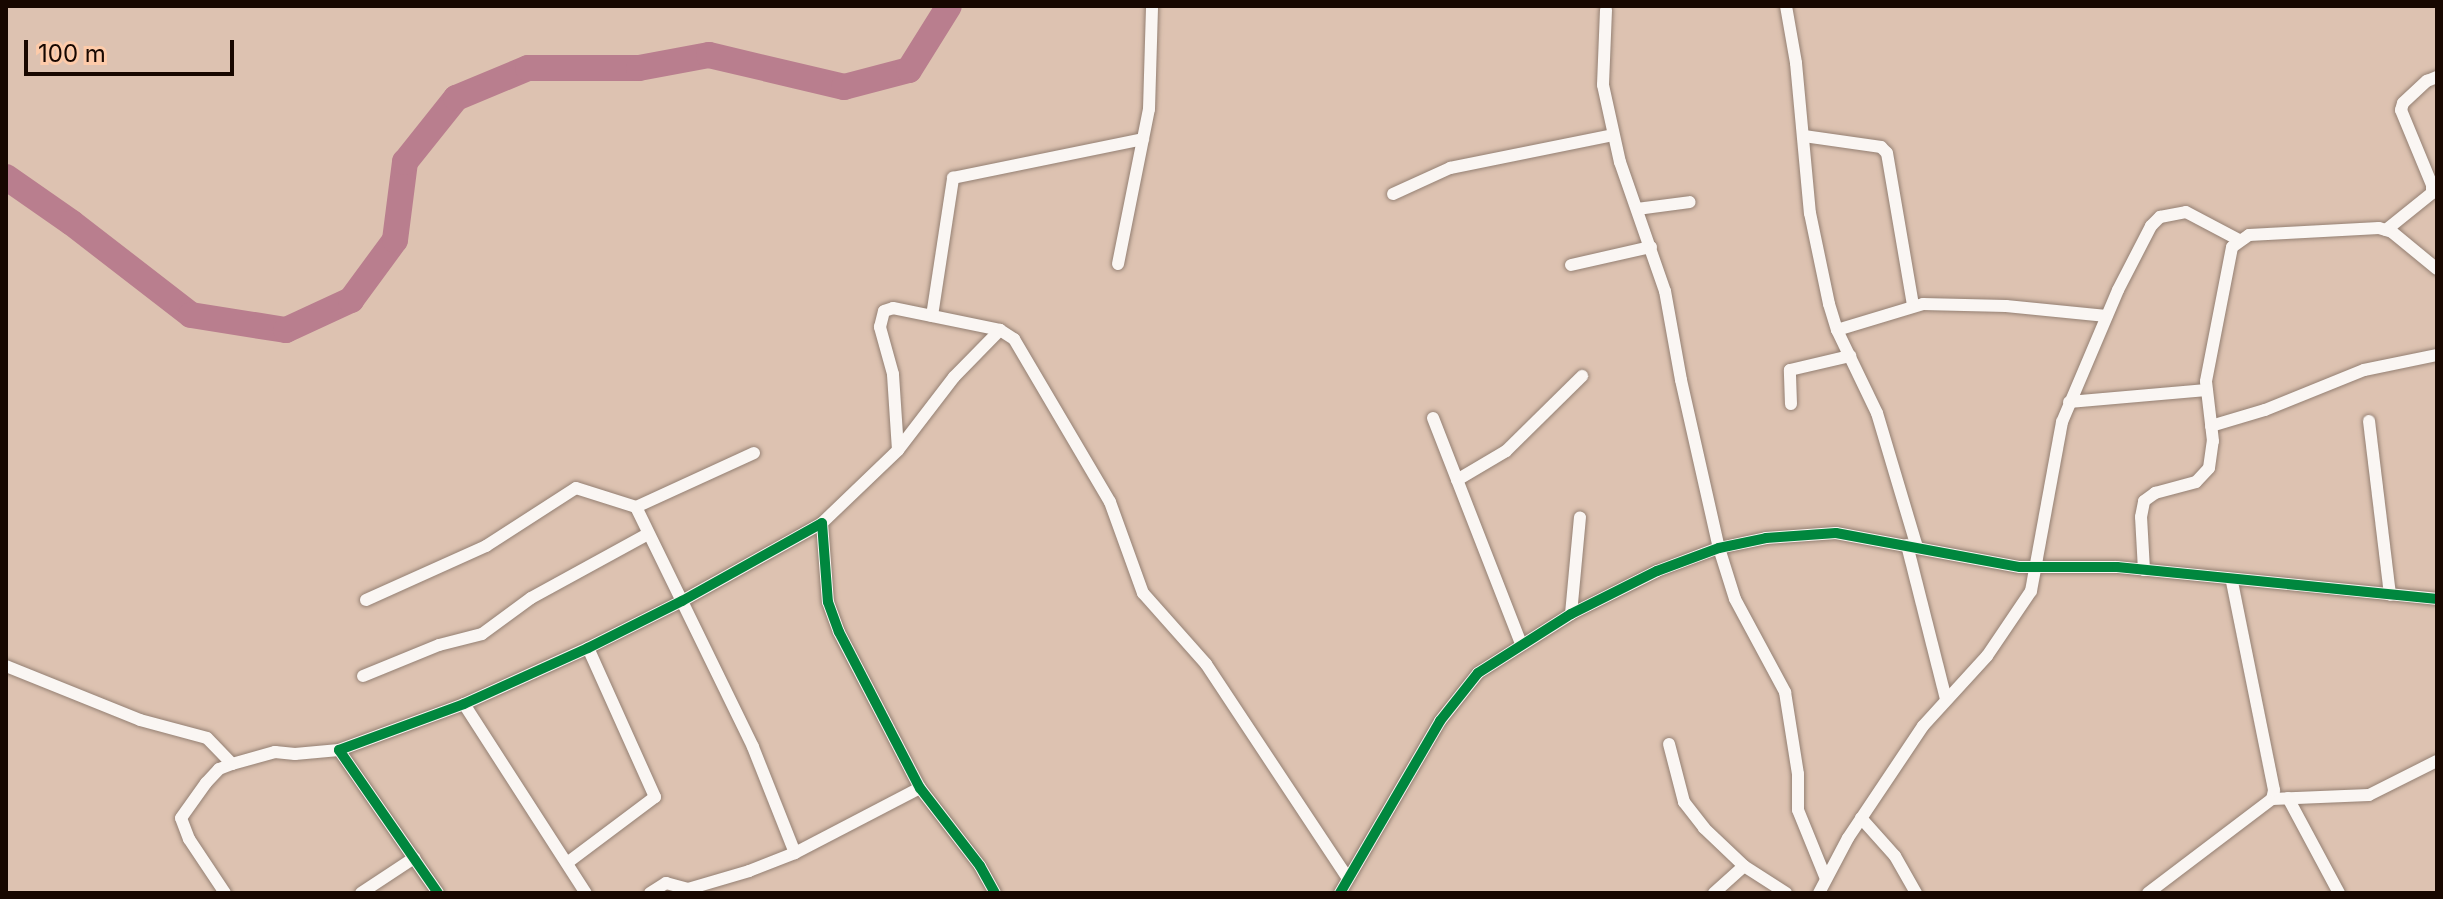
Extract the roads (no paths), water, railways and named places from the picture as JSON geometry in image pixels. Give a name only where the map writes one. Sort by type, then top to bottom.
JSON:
[{"type":"street","points":[[1118,264],[1149,109],[1152,6]]},
{"type":"street","points":[[1786,6],[1804,136],[1810,213],[1837,330],[1877,413],[1912,546],[1946,699]]},
{"type":"street","points":[[1606,10],[1603,85],[1613,135],[1665,291],[1681,380],[1719,548],[1735,599],[1785,692],[1798,774],[1798,810],[1826,879]]},
{"type":"street","points":[[2386,230],[2432,193],[2401,110],[2403,103],[2427,81],[2437,77]]},
{"type":"street","points":[[1393,194],[1450,168],[1613,135]]},
{"type":"street","points":[[1804,136],[1881,147],[1887,153],[1913,305]]},
{"type":"street","points":[[932,316],[953,178],[1143,139]]},
{"type":"street","points":[[1637,209],[1690,202]]},
{"type":"street","points":[[1819,893],[1861,818],[1923,726],[1987,656],[2031,591],[2033,568],[2069,402],[2151,226],[2160,217],[2186,212],[2239,240]]},
{"type":"street","points":[[2144,570],[2141,517],[2144,501],[2155,493],[2185,486],[2203,476],[2209,468],[2213,441],[2206,390],[2228,257],[2239,240],[2249,235],[2305,235],[2365,227],[2386,230],[2435,265]]},
{"type":"street","points":[[1571,265],[1651,247]]},
{"type":"street","points":[[1837,330],[1913,305],[2006,306],[2107,316]]},
{"type":"street","points":[[898,450],[896,394],[880,317],[893,308],[1000,330],[1024,351],[1110,502],[1143,593],[1206,664],[1347,877]]},
{"type":"street","points":[[225,893],[189,839],[181,818],[219,769],[275,752],[295,754],[339,750],[464,704],[682,601],[822,523],[898,450],[954,377],[1000,330]]},
{"type":"street","points":[[2211,426],[2265,410],[2364,370],[2437,355]]},
{"type":"street","points":[[1791,404],[1790,370],[1850,356]]},
{"type":"street","points":[[1457,480],[1506,451],[1582,376]]},
{"type":"street","points":[[2069,402],[2206,390]]},
{"type":"street","points":[[1433,418],[1521,644]]},
{"type":"street","points":[[2369,421],[2390,595]]},
{"type":"street","points":[[366,600],[486,546],[576,488],[636,507],[754,453]]},
{"type":"street","points":[[636,507],[753,747],[795,853]]},
{"type":"street","points":[[1571,614],[1580,517]]},
{"type":"street","points":[[822,523],[828,602],[839,632],[920,788],[980,866],[995,893]]},
{"type":"street","points":[[1340,893],[1457,696],[1478,673],[1571,614],[1657,571],[1719,548],[1766,538],[1836,533],[2033,568],[2144,570],[2437,599]]},
{"type":"street","points":[[363,676],[439,645],[482,634],[531,598],[648,534]]},
{"type":"street","points":[[2232,581],[2271,774],[2272,799]]},
{"type":"street","points":[[567,863],[655,797],[588,648]]},
{"type":"street","points":[[6,666],[140,720],[207,738],[232,764]]},
{"type":"street","points":[[464,704],[586,893]]},
{"type":"street","points":[[1669,744],[1684,802],[1704,828],[1744,866],[1786,893]]},
{"type":"street","points":[[339,750],[438,893]]},
{"type":"street","points":[[2148,893],[2272,799],[2369,795],[2437,761]]},
{"type":"street","points":[[650,893],[666,883],[688,889],[795,853],[920,788]]},
{"type":"street","points":[[2288,798],[2339,893]]},
{"type":"street","points":[[1861,818],[1895,856],[1916,893]]},
{"type":"street","points":[[361,893],[414,858]]},
{"type":"street","points":[[1714,893],[1744,866]]},
{"type":"waterway","points":[[6,177],[72,223],[191,315],[286,330],[351,300],[395,240],[405,162],[456,98],[528,68],[639,68],[709,55],[844,87],[909,70],[949,6]]}]
